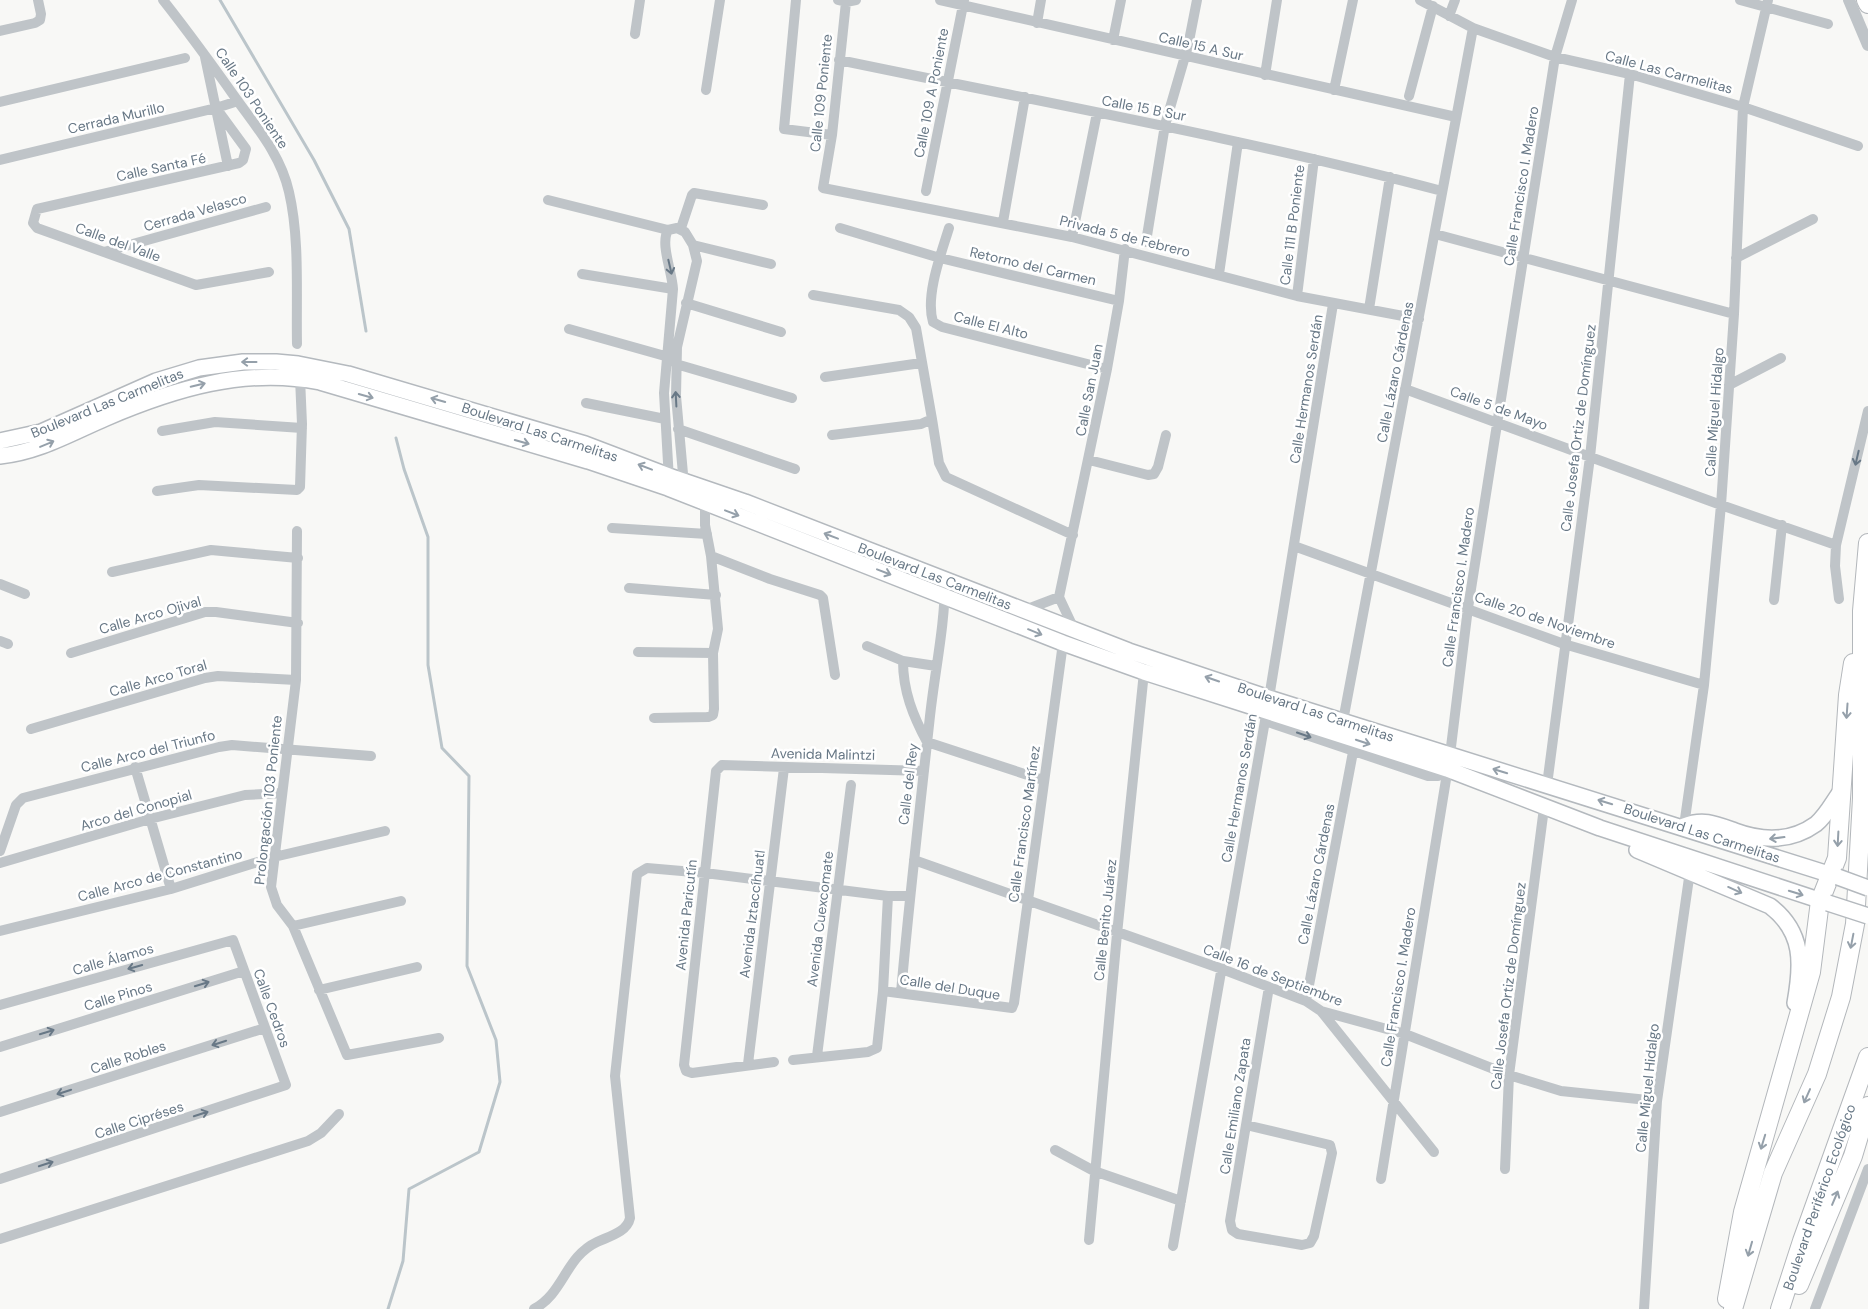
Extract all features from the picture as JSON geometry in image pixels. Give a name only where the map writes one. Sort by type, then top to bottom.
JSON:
[{"type":"highway","points":[[1866,0],[1868,4]]},
{"type":"highway","points":[[1726,1309],[1732,1264],[1743,1212],[1811,972],[1824,902],[1834,875],[1837,858],[1848,695],[1862,611],[1868,543]]},
{"type":"highway","points":[[1733,1309],[1773,1173],[1817,1074],[1841,996],[1855,924],[1862,798],[1862,611]]},
{"type":"highway","name":"Boulevard Periférico Ecológico","points":[[1780,1309],[1802,1241],[1868,1057]]},
{"type":"highway","points":[[1788,1309],[1853,1156],[1868,1106]]},
{"type":"main road","name":"Boulevard Las Carmelitas","points":[[0,441],[41,432],[177,373],[227,363],[276,362],[298,364],[367,379],[585,444],[668,482],[945,580],[1268,704],[1449,762],[1547,785],[1684,826],[1868,888]]},
{"type":"main road","name":"Boulevard Las Carmelitas","points":[[0,456],[33,450],[159,397],[197,385],[253,377],[300,378],[588,461],[668,482]]},
{"type":"main road","name":"Boulevard Las Carmelitas","points":[[705,496],[1063,643],[1144,672],[1343,721],[1449,762],[1544,808],[1868,916]]},
{"type":"main road","points":[[1684,826],[1701,821],[1711,822],[1752,837],[1783,838],[1801,832],[1816,824],[1841,790]]},
{"type":"main road","points":[[1600,828],[1612,840],[1770,906],[1789,924],[1794,934],[1799,964],[1798,985],[1782,1078]]},
{"type":"street","points":[[0,31],[35,23],[40,20],[42,14],[38,0]]},
{"type":"street","name":"Calle 103 Poniente","points":[[163,0],[204,51],[266,139],[280,164],[289,190],[293,213],[297,344]]},
{"type":"street","points":[[635,34],[640,0]]},
{"type":"street","points":[[706,90],[720,0]]},
{"type":"street","points":[[796,0],[784,128],[832,135]]},
{"type":"street","name":"Calle 15 A Sur","points":[[940,0],[963,3],[1037,23],[1456,117]]},
{"type":"street","points":[[1037,23],[1041,0]]},
{"type":"street","points":[[1113,40],[1121,0]]},
{"type":"street","points":[[1146,242],[1165,125],[1185,56],[1197,0]]},
{"type":"street","points":[[1265,75],[1277,0]]},
{"type":"street","points":[[1334,90],[1353,0]]},
{"type":"street","name":"Calle Las Carmelitas","points":[[1420,0],[1473,28],[1555,57],[1630,74],[1744,107],[1858,146]]},
{"type":"street","points":[[1449,16],[1455,0]]},
{"type":"street","name":"Calle Francisco I. Madero","points":[[1381,1179],[1449,762],[1468,608],[1555,57],[1572,0]]},
{"type":"street","points":[[1740,0],[1767,4],[1828,24]]},
{"type":"street","points":[[1849,0],[1868,45]]},
{"type":"street","name":"Calle 109 Poniente","points":[[823,188],[832,135],[847,1]]},
{"type":"street","name":"Calle 109 A Poniente","points":[[926,191],[963,3]]},
{"type":"street","name":"Calle Miguel Hidalgo","points":[[1684,826],[1704,685],[1721,505],[1734,314],[1744,107],[1767,4]]},
{"type":"street","points":[[1409,96],[1433,6]]},
{"type":"street","name":"Calle Lázaro Cárdenas","points":[[1343,721],[1473,28]]},
{"type":"street","points":[[204,51],[228,166]]},
{"type":"street","points":[[0,102],[185,58]]},
{"type":"street","name":"Calle 15 B Sur","points":[[839,60],[1096,113],[1165,125],[1390,177],[1442,191]]},
{"type":"street","name":"Calle Josefa Ortiz de Domínguez","points":[[1547,785],[1590,457],[1610,283],[1630,74]]},
{"type":"street","points":[[1003,222],[1025,98]]},
{"type":"street","name":"Cerrada Murillo","points":[[0,160],[216,108],[238,101]]},
{"type":"street","name":"Calle Santa Fé","points":[[33,223],[37,209],[228,166],[243,160],[246,149],[216,108]]},
{"type":"street","points":[[1072,237],[1096,113]]},
{"type":"street","points":[[1219,274],[1238,142]]},
{"type":"street","name":"Calle 111 B Poniente","points":[[1297,296],[1314,159]]},
{"type":"street","points":[[1369,309],[1390,177]]},
{"type":"street","name":"Privada 5 de Febrero","points":[[823,188],[1072,237],[1125,249],[1297,296],[1418,319]]},
{"type":"street","points":[[681,228],[692,195],[698,192],[763,205]]},
{"type":"street","points":[[548,200],[668,230],[681,228]]},
{"type":"street","name":"Cerrada Velasco","points":[[104,252],[266,207]]},
{"type":"street","points":[[1736,258],[1813,219]]},
{"type":"street","name":"Calle del Valle","points":[[33,223],[37,228],[196,285],[269,272]]},
{"type":"street","points":[[681,228],[693,245],[697,269],[680,326],[676,364],[678,429],[684,488]]},
{"type":"street","name":"Retorno del Carmen","points":[[840,228],[940,258],[1119,301]]},
{"type":"street","name":"Calle El Alto","points":[[949,228],[940,258],[930,310],[933,322],[942,327],[1107,369]]},
{"type":"street","points":[[668,230],[665,246],[671,269],[673,289],[666,356],[665,419],[668,482]]},
{"type":"street","points":[[1434,234],[1610,283],[1734,314]]},
{"type":"street","points":[[693,245],[771,264]]},
{"type":"street","name":"Calle San Juan","points":[[1059,597],[1107,369],[1119,301],[1125,249]]},
{"type":"street","points":[[582,274],[673,289]]},
{"type":"street","points":[[813,295],[899,310],[909,317],[916,328],[939,463],[946,478],[1073,535]]},
{"type":"street","points":[[686,303],[781,332]]},
{"type":"street","name":"Calle Hermanos Serdán","points":[[1174,1246],[1268,704],[1333,304]]},
{"type":"street","points":[[569,329],[666,356]]},
{"type":"street","points":[[1729,385],[1781,358]]},
{"type":"street","points":[[825,377],[921,363]]},
{"type":"street","points":[[676,364],[792,398]]},
{"type":"street","points":[[157,491],[199,486],[293,492],[300,486],[302,428],[300,378]]},
{"type":"street","name":"Calle 5 de Mayo","points":[[1405,389],[1721,505],[1836,545]]},
{"type":"street","points":[[586,403],[665,419]]},
{"type":"street","points":[[1839,599],[1835,566],[1836,545],[1868,411]]},
{"type":"street","points":[[832,435],[921,424],[932,419]]},
{"type":"street","points":[[162,431],[214,422],[302,428]]},
{"type":"street","points":[[678,429],[795,469]]},
{"type":"street","points":[[1089,460],[1148,475],[1154,474],[1158,467],[1166,435]]},
{"type":"street","points":[[654,718],[708,718],[713,715],[713,654],[718,629],[716,595],[707,534],[705,496]]},
{"type":"street","points":[[1774,600],[1782,525]]},
{"type":"street","points":[[612,528],[707,534]]},
{"type":"street","name":"Prolongación 103 Poniente","points":[[297,531],[298,623],[296,680],[274,856],[272,894],[277,905],[293,926],[347,1055],[439,1038]]},
{"type":"street","name":"Calle 20 de Noviembre","points":[[1294,546],[1371,572],[1564,644],[1704,685]]},
{"type":"street","points":[[112,572],[211,550],[298,558]]},
{"type":"street","points":[[711,556],[823,598],[836,676]]},
{"type":"street","name":"Calle del Rey","points":[[901,993],[927,742],[945,609],[945,580]]},
{"type":"street","points":[[0,584],[25,594]]},
{"type":"street","points":[[628,588],[716,595]]},
{"type":"street","points":[[1025,610],[1059,597],[1074,629]]},
{"type":"street","name":"Calle Arco Ojival","points":[[71,653],[205,612],[298,623]]},
{"type":"street","name":"Calle Francisco Martínez","points":[[1012,1008],[1063,643]]},
{"type":"street","points":[[867,646],[902,661],[936,666]]},
{"type":"street","points":[[638,652],[713,654]]},
{"type":"street","points":[[902,661],[906,692],[914,719],[927,742],[1043,780]]},
{"type":"street","name":"Calle Benito Juárez","points":[[1090,1240],[1094,1171],[1144,672]]},
{"type":"street","name":"Calle Arco Toral","points":[[31,729],[205,678],[218,676],[296,680]]},
{"type":"street","name":"Boulevard Las Carmelitas","points":[[1268,704],[1271,723],[1428,776],[1438,776],[1449,762]]},
{"type":"street","name":"Calle Arco del Triunfo","points":[[0,851],[16,804],[23,798],[135,767],[219,746],[232,745],[371,756]]},
{"type":"street","name":"Calle Lázaro Cárdenas","points":[[1306,1001],[1354,752]]},
{"type":"street","name":"Avenida Malintzi","points":[[722,765],[924,771]]},
{"type":"street","name":"Avenida Paricutín","points":[[722,765],[716,771],[684,1065],[686,1071],[699,1072],[748,1064]]},
{"type":"street","points":[[135,767],[171,889]]},
{"type":"street","name":"Avenida Iztaccíhuatl","points":[[748,1064],[784,768]]},
{"type":"street","name":"Avenida Cuexcomate","points":[[817,1056],[851,786]]},
{"type":"street","name":"Arco del Conopial","points":[[0,863],[150,819],[245,794],[282,793]]},
{"type":"street","name":"Calle Josefa Ortiz de Domínguez","points":[[1505,1169],[1509,1075],[1544,808]]},
{"type":"street","name":"Calle Arco de Constantino","points":[[0,931],[171,889],[274,856],[385,831]]},
{"type":"street","name":"Calle 16 de Septiembre","points":[[914,860],[1028,899],[1117,934],[1222,969],[1306,1001],[1320,1011],[1405,1034],[1509,1075],[1561,1091],[1657,1101]]},
{"type":"street","points":[[534,1309],[546,1303],[553,1295],[570,1265],[580,1253],[592,1244],[624,1229],[629,1224],[630,1218],[615,1076],[637,874],[647,868],[704,873],[888,896],[910,896]]},
{"type":"street","name":"Calle Miguel Hidalgo","points":[[1644,1309],[1657,1101],[1690,871]]},
{"type":"street","points":[[793,1060],[868,1052],[877,1048],[883,991],[888,896]]},
{"type":"street","points":[[293,926],[401,901]]},
{"type":"street","name":"Calle Cedros","points":[[233,940],[286,1085]]},
{"type":"street","name":"Calle Álamos","points":[[0,1005],[233,940]]},
{"type":"street","points":[[319,990],[417,968]]},
{"type":"street","name":"Calle Pinos","points":[[0,1047],[244,971]]},
{"type":"street","name":"Calle Emiliano Zapata","points":[[1246,1125],[1330,1145],[1332,1153],[1314,1236],[1310,1243],[1302,1244],[1238,1234],[1232,1230],[1230,1221],[1246,1125],[1269,987]]},
{"type":"street","name":"Calle del Duque","points":[[883,991],[1012,1008]]},
{"type":"street","points":[[1320,1011],[1434,1152]]},
{"type":"street","name":"Calle Robles","points":[[0,1112],[265,1028]]},
{"type":"street","points":[[748,1064],[774,1062]]},
{"type":"street","name":"Calle Cipréses","points":[[0,1179],[286,1085]]},
{"type":"street","points":[[0,1239],[308,1140],[321,1133],[339,1114]]},
{"type":"street","points":[[1055,1150],[1094,1171],[1181,1201]]},
{"type":"street","points":[[1815,1309],[1868,1169]]},
{"type":"waterway","points":[[220,0],[314,160],[349,229],[366,331]]},
{"type":"waterway","points":[[388,1309],[403,1261],[409,1189],[479,1152],[500,1082],[496,1040],[467,966],[469,776],[442,748],[428,665],[428,537],[404,469],[396,438]]}]
